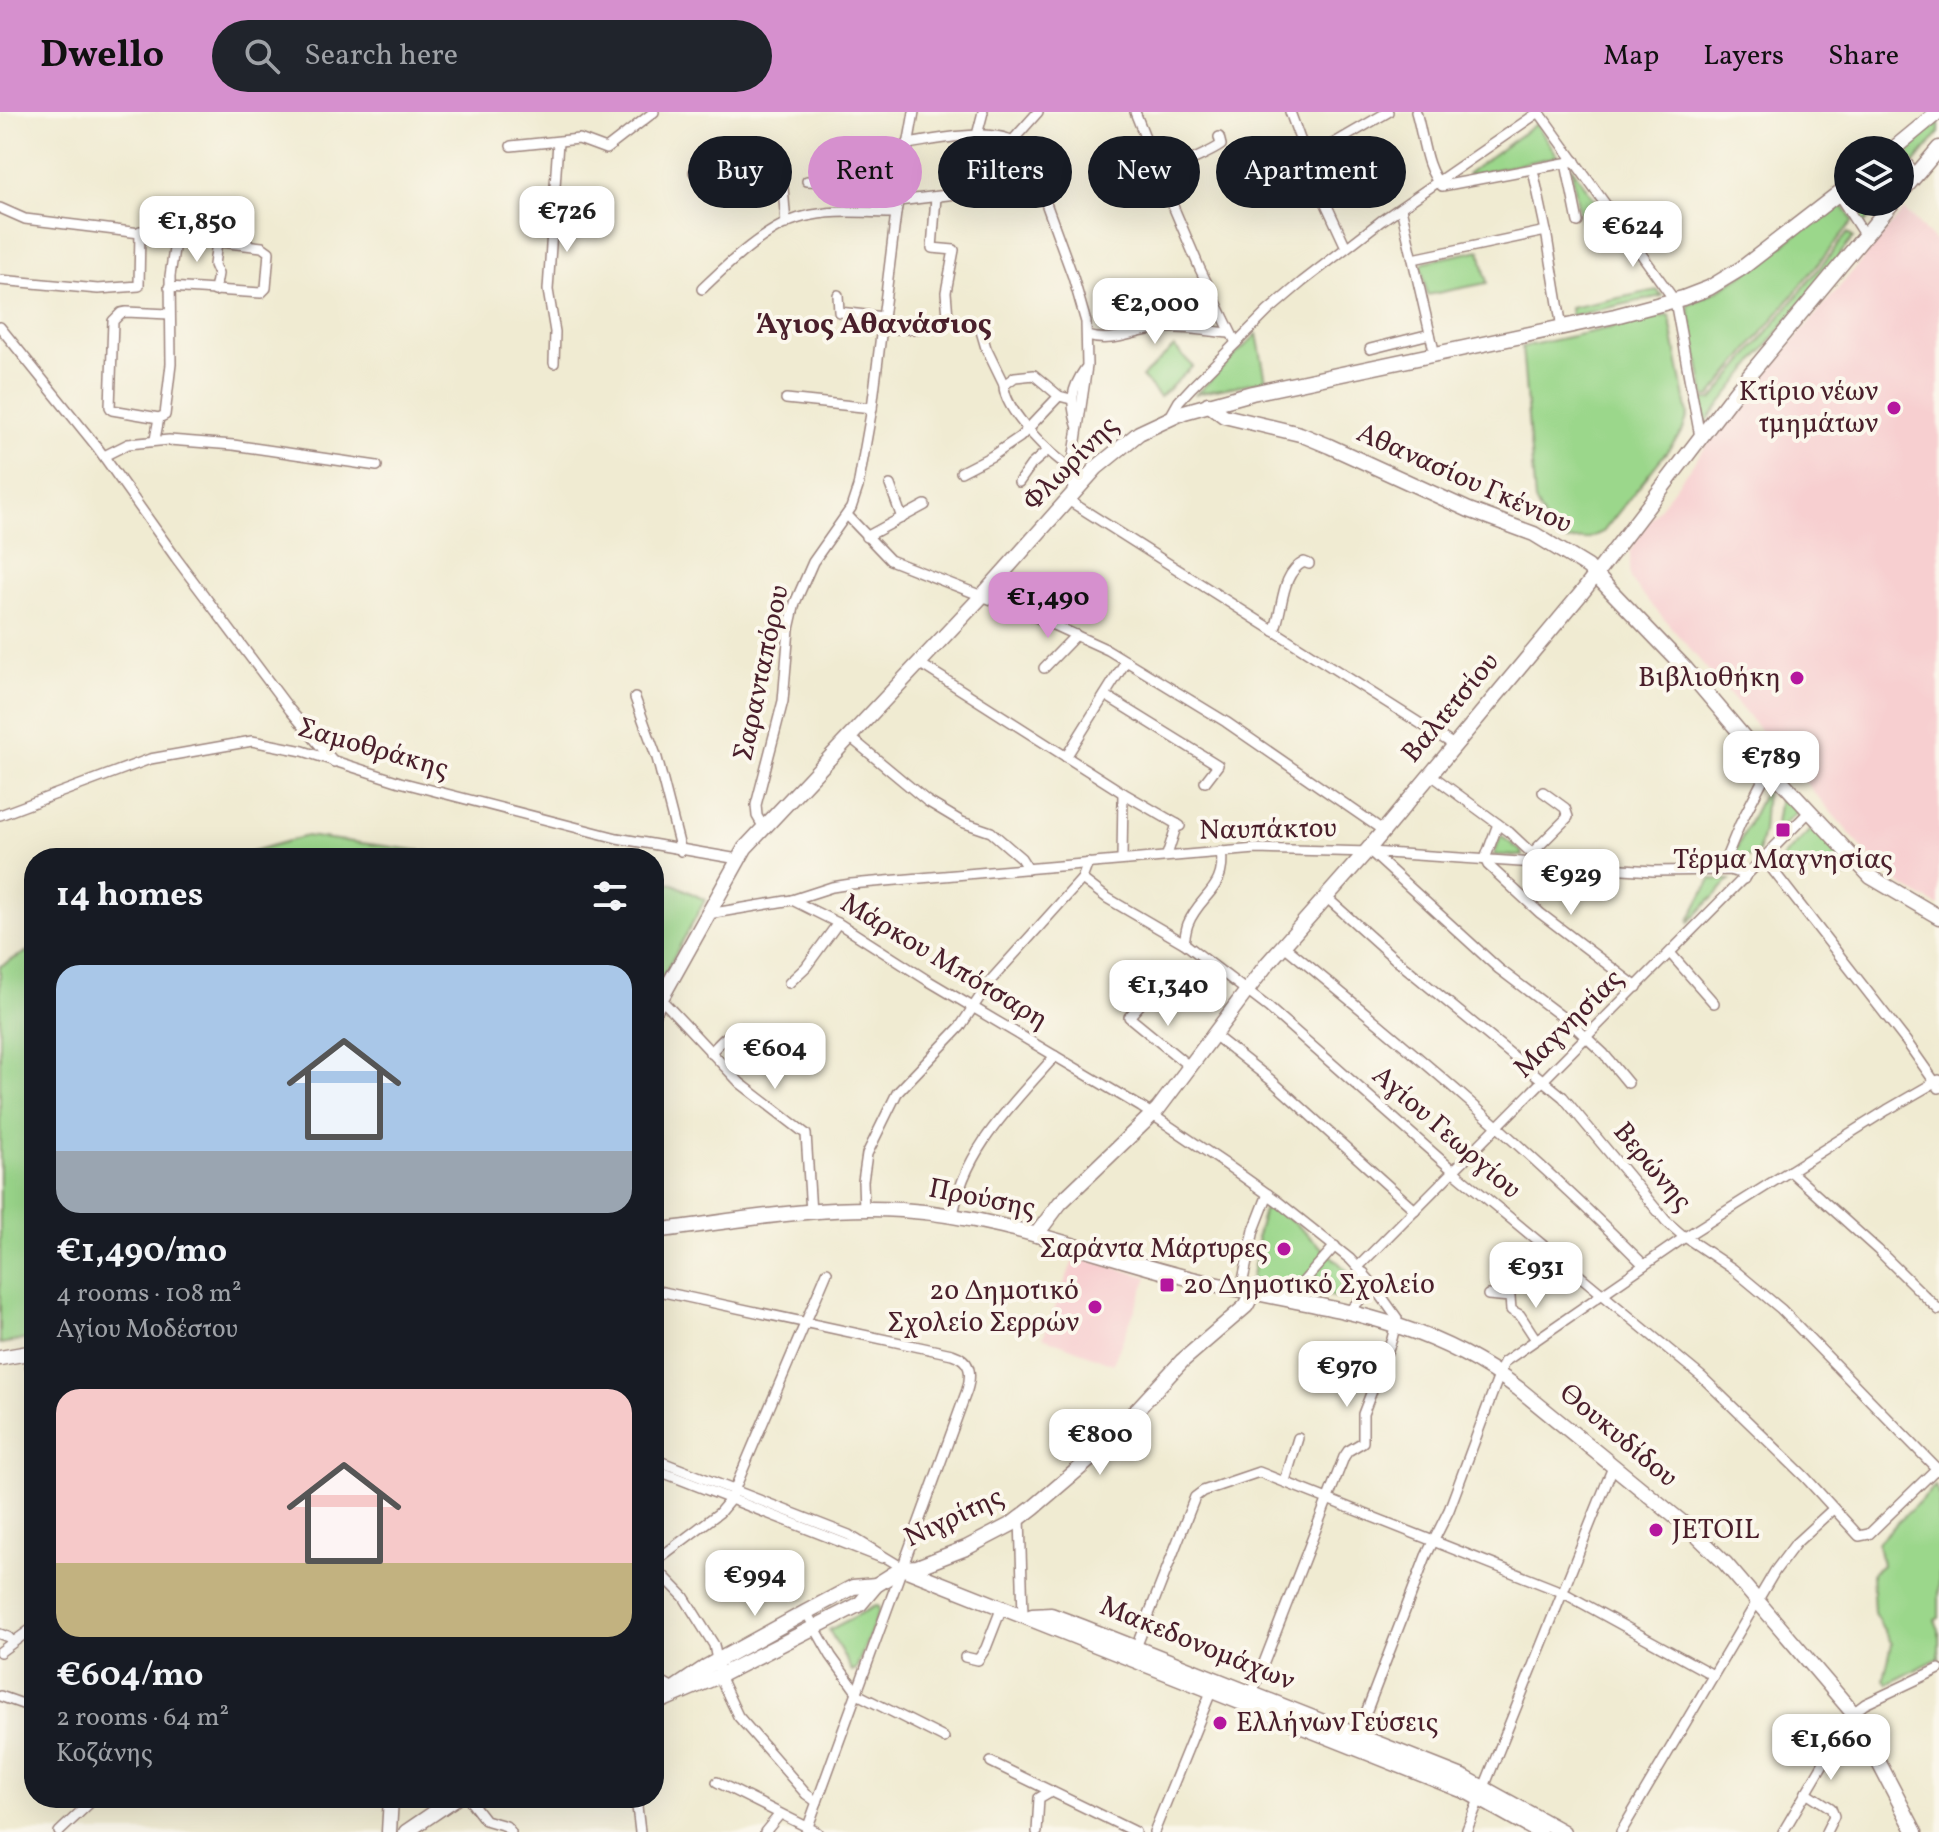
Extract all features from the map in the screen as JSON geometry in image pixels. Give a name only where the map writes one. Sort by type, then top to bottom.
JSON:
[{"type":"street","points":[[511,146],[583,140],[606,149],[654,112]]},
{"type":"street","name":"Σαρανταπόρου","points":[[909,136],[914,112]]},
{"type":"street","points":[[977,135],[983,112]]},
{"type":"street","points":[[1017,136],[1038,112]]},
{"type":"street","points":[[1135,112],[1145,136]]},
{"type":"street","points":[[1290,112],[1299,136]]},
{"type":"street","points":[[1347,136],[1388,112]]},
{"type":"street","points":[[1416,112],[1430,164],[1438,183],[1445,187],[1571,162]]},
{"type":"street","points":[[1406,205],[1539,112],[1571,162],[1675,301],[1700,438]]},
{"type":"street","points":[[1911,136],[1938,112]]},
{"type":"street","points":[[922,142],[977,135],[997,136]]},
{"type":"street","points":[[554,363],[555,332],[548,290],[558,142]]},
{"type":"street","points":[[1914,177],[1939,148]]},
{"type":"street","points":[[1571,162],[1578,222]]},
{"type":"street","points":[[1533,170],[1562,328]]},
{"type":"street","points":[[882,329],[918,329],[948,317],[946,292],[954,250],[932,248],[936,197],[922,198]]},
{"type":"street","name":"Φλωρίνης","points":[[664,994],[738,859],[764,828],[982,596],[1070,497],[1121,446],[1147,427],[1208,404],[1272,388],[1562,328],[1675,301],[1727,278],[1834,197]]},
{"type":"street","points":[[0,208],[25,219],[140,231],[268,250],[266,288],[263,293],[169,287]]},
{"type":"street","points":[[785,208],[786,224]]},
{"type":"street","name":"Σαρανταπόρου","points":[[764,828],[757,816],[756,805],[781,709],[788,637],[795,603],[813,562],[847,515],[858,487],[872,408],[897,208]]},
{"type":"street","points":[[1048,208],[1082,304],[1087,336],[1087,366],[1070,497],[1454,745]]},
{"type":"street","points":[[1174,208],[1236,343]]},
{"type":"street","points":[[1329,208],[1346,247]]},
{"type":"street","points":[[1170,417],[1179,401],[1279,301],[1401,208],[1435,355]]},
{"type":"street","points":[[702,289],[744,249],[800,217],[825,213],[896,213]]},
{"type":"street","points":[[1855,216],[1865,236]]},
{"type":"street","name":"Βαλτετσίου","points":[[1036,1235],[1060,1203],[1153,1115],[1247,989],[1368,852],[1596,575],[1773,346],[1881,216]]},
{"type":"street","points":[[0,280],[98,289],[139,286],[140,231]]},
{"type":"street","points":[[1413,259],[1546,231]]},
{"type":"street","points":[[169,314],[126,312],[113,321],[112,410],[159,418],[165,415],[171,370],[169,287],[174,244],[183,238]]},
{"type":"street","points":[[215,291],[217,242]]},
{"type":"street","points":[[838,295],[839,312],[883,317]]},
{"type":"street","points":[[0,327],[104,456],[290,710],[334,762]]},
{"type":"street","points":[[1087,336],[1101,340],[1117,339],[1158,328],[1230,333]]},
{"type":"street","points":[[981,331],[990,359],[1004,385],[1007,402],[1048,450],[1072,468]]},
{"type":"street","points":[[1370,349],[1430,334]]},
{"type":"street","points":[[1078,430],[1071,399],[1075,384],[1087,366]]},
{"type":"street","points":[[1004,385],[1015,377],[1034,375],[1059,396],[1071,399]]},
{"type":"street","points":[[961,472],[1001,450],[1059,396]]},
{"type":"street","points":[[786,399],[872,408]]},
{"type":"street","name":"Αθανασίου Γκένιου","points":[[1208,404],[1224,416],[1300,434],[1469,510],[1534,534],[1564,551],[1596,575],[1686,669],[1871,877],[1939,917]]},
{"type":"street","points":[[155,439],[159,418]]},
{"type":"street","points":[[104,456],[123,445],[155,439],[233,445],[377,466]]},
{"type":"street","points":[[1019,482],[1031,465],[1048,450]]},
{"type":"street","points":[[890,485],[902,518]]},
{"type":"street","points":[[866,537],[925,505]]},
{"type":"street","points":[[847,515],[895,563],[1076,635],[1126,661],[1215,714],[1384,831]]},
{"type":"street","points":[[1274,631],[1293,568],[1304,562],[1309,564]]},
{"type":"street","points":[[1044,668],[1076,635]]},
{"type":"street","points":[[1066,757],[1126,661]]},
{"type":"street","points":[[919,663],[1123,793],[1179,825],[1167,855]]},
{"type":"street","points":[[1105,695],[1218,765],[1205,782]]},
{"type":"street","points":[[635,698],[655,751],[681,851]]},
{"type":"street","points":[[303,751],[313,736]]},
{"type":"street","points":[[850,737],[927,801],[962,822],[991,832],[1021,858],[1028,869]]},
{"type":"street","name":"Σαμοθράκης","points":[[0,815],[154,758],[252,741],[303,751],[435,792],[627,840],[738,859]]},
{"type":"street","points":[[1721,870],[1740,824],[1770,766]]},
{"type":"street","points":[[1430,774],[1498,824],[1541,862]]},
{"type":"street","points":[[1533,852],[1566,821],[1569,814],[1543,792]]},
{"type":"street","points":[[1122,859],[1123,793]]},
{"type":"street","name":"Μαγνησίας","points":[[1349,1311],[1362,1298],[1361,1270],[1415,1210],[1810,811]]},
{"type":"street","points":[[1498,824],[1485,859],[1492,870],[1532,906],[1637,987]]},
{"type":"street","name":"Ναυπάκτου","points":[[792,900],[851,884],[1167,855],[1274,849],[1541,862],[1653,871],[1721,870],[1738,872],[1744,879]]},
{"type":"street","points":[[1184,943],[1188,923],[1217,883],[1223,868],[1221,851]]},
{"type":"street","points":[[1368,852],[1499,969],[1587,1038],[1628,1083]]},
{"type":"street","points":[[1357,1736],[1449,1510],[1497,1373],[1506,1359],[1685,1237],[1938,1083],[1772,869],[1767,855]]},
{"type":"street","points":[[864,1209],[865,1162],[873,1138],[901,1087],[954,1034],[991,980],[1082,879],[1088,863]]},
{"type":"street","name":"Αγίου Γεωργίου","points":[[1082,879],[1107,898],[1184,943],[1247,989],[1454,1171],[1702,1377],[1856,1534],[1866,1536],[1938,1470]]},
{"type":"street","name":"Βερώνης","points":[[1326,897],[1566,1100],[1666,1221],[1733,1269],[1781,1309],[1938,1470]]},
{"type":"street","points":[[708,914],[792,900]]},
{"type":"street","name":"Μάρκου Μπότσαρη","points":[[792,900],[838,923],[1153,1115],[1268,1194],[1361,1270],[1397,1318],[1397,1324]]},
{"type":"street","points":[[789,983],[806,967],[838,923]]},
{"type":"street","points":[[1283,945],[1418,1055],[1586,1207],[1643,1264]]},
{"type":"street","points":[[1670,953],[1714,1003]]},
{"type":"street","points":[[1155,988],[1129,1017],[1190,1067]]},
{"type":"street","points":[[664,1011],[757,1099],[807,1136],[811,1213]]},
{"type":"street","points":[[710,1053],[734,1032],[743,1031],[757,1036]]},
{"type":"street","points":[[1213,1034],[1271,1080],[1415,1210]]},
{"type":"street","points":[[953,1216],[963,1177],[980,1146],[1055,1056]]},
{"type":"street","points":[[1790,1171],[1939,1310]]},
{"type":"street","points":[[1248,1290],[1256,1222],[1268,1194]]},
{"type":"street","name":"Προύσης","points":[[664,1230],[864,1209],[953,1216],[1036,1235],[1186,1278],[1294,1299]]},
{"type":"street","points":[[1294,1299],[1303,1282],[1335,1246]]},
{"type":"street","points":[[664,1556],[719,1513],[732,1495],[827,1272]]},
{"type":"street","name":"Νιγρίτης","points":[[664,1695],[673,1688],[814,1627],[860,1604],[876,1585],[905,1569],[966,1548],[1020,1518],[1095,1455],[1169,1372],[1246,1306],[1248,1290]]},
{"type":"street","points":[[664,1292],[961,1357],[969,1366],[969,1384],[905,1569],[817,1802],[810,1830],[717,1782]]},
{"type":"street","points":[[1488,1295],[1510,1297],[1511,1310],[1520,1315],[1535,1338]]},
{"type":"street","name":"Θουκυδίδου","points":[[1294,1299],[1397,1324],[1455,1349],[1497,1373],[1699,1537],[1853,1713],[1915,1832]]},
{"type":"street","points":[[1249,1699],[1346,1453],[1363,1442],[1363,1414],[1397,1324]]},
{"type":"street","points":[[0,1358],[24,1353]]},
{"type":"street","points":[[1285,1481],[1298,1438]]},
{"type":"street","points":[[664,1464],[732,1495]]},
{"type":"street","points":[[1466,1832],[1613,1467]]},
{"type":"street","points":[[664,1472],[732,1495]]},
{"type":"street","points":[[1134,1653],[1195,1497],[1203,1491],[1256,1472],[1562,1592],[1713,1675]]},
{"type":"street","name":"Μακεδονομάχων","points":[[732,1495],[845,1546],[888,1560],[1002,1607],[1026,1616],[1043,1614],[1057,1617],[1134,1653],[1482,1793],[1539,1832]]},
{"type":"street","points":[[1621,1832],[1789,1551],[1833,1509]]},
{"type":"street","points":[[1020,1518],[1026,1616]]},
{"type":"street","points":[[664,1575],[684,1597],[714,1645],[719,1668],[741,1720],[806,1794],[817,1802]]},
{"type":"street","name":"Νιγρίτης","points":[[664,1698],[853,1587],[876,1585]]},
{"type":"street","points":[[965,1657],[978,1660],[1002,1607]]},
{"type":"street","points":[[806,1612],[857,1693],[871,1703],[944,1738]]},
{"type":"street","points":[[0,1634],[13,1642]]},
{"type":"street","points":[[0,1652],[24,1634]]},
{"type":"street","points":[[1783,1832],[1853,1713],[1865,1704],[1939,1669]]},
{"type":"street","points":[[664,1683],[673,1688]]},
{"type":"street","points":[[1154,1832],[1214,1685]]},
{"type":"street","points":[[0,1696],[24,1704]]},
{"type":"street","name":"Μακεδονομάχων","points":[[1249,1699],[1357,1736],[1563,1832]]},
{"type":"street","points":[[991,1762],[1135,1832]]},
{"type":"street","points":[[1037,1832],[1039,1798],[1051,1791]]},
{"type":"street","points":[[1806,1792],[1831,1808],[1834,1816],[1826,1832]]},
{"type":"street","points":[[59,1832],[84,1808]]},
{"type":"street","points":[[388,1808],[389,1832]]},
{"type":"street","points":[[406,1832],[441,1808]]},
{"type":"street","points":[[476,1808],[485,1820],[508,1827],[511,1832]]},
{"type":"street","points":[[637,1808],[640,1832]]},
{"type":"street","points":[[765,1832],[780,1814]]},
{"type":"shaded area","points":[[1899,216],[1910,216],[1939,245],[1939,906],[1904,887],[1869,856],[1631,580],[1630,552],[1639,535],[1710,441]]},
{"type":"shaded area","name":"2ο Δημοτικό Σχολείο Σερρών","points":[[1075,1256],[1148,1277],[1113,1364],[1043,1337]]},
{"type":"green space","points":[[1935,123],[1939,125],[1939,133],[1914,164],[1914,140]]},
{"type":"green space","points":[[1536,124],[1558,156],[1468,173]]},
{"type":"green space","points":[[1571,166],[1609,220],[1581,224]]},
{"type":"green space","points":[[1834,204],[1834,216],[1850,216],[1853,221],[1710,397],[1705,397],[1688,305],[1729,284]]},
{"type":"green space","points":[[1855,216],[1871,216],[1862,226]]},
{"type":"green space","points":[[1848,233],[1853,238],[1705,423],[1702,400],[1712,400]]},
{"type":"green space","points":[[1480,250],[1487,283],[1427,295],[1421,266],[1424,262]]},
{"type":"green space","points":[[1657,290],[1662,296],[1571,316],[1570,308]]},
{"type":"green space","points":[[1669,315],[1688,415],[1682,432],[1603,532],[1587,539],[1567,541],[1549,529],[1535,501],[1522,347]]},
{"type":"green space","points":[[1257,334],[1266,380],[1196,394]]},
{"type":"green space","points":[[1174,347],[1193,366],[1160,397],[1142,377]]},
{"type":"green space","points":[[1766,788],[1758,853],[1745,858],[1732,858]]},
{"type":"green space","points":[[1781,789],[1799,810],[1775,832]]},
{"type":"green space","points":[[1814,827],[1855,872],[1849,877],[1781,868],[1783,857]]},
{"type":"green space","points":[[306,836],[400,848],[264,848]]},
{"type":"green space","points":[[1501,836],[1522,852],[1523,856],[1494,855]]},
{"type":"green space","points":[[1711,879],[1730,880],[1689,922],[1689,920]]},
{"type":"green space","points":[[664,882],[674,884],[705,900],[664,975]]},
{"type":"green space","points":[[24,953],[24,1340],[0,1344],[0,966]]},
{"type":"green space","points":[[1266,1203],[1297,1225],[1351,1274],[1356,1284],[1353,1295],[1345,1299],[1251,1280],[1258,1247],[1257,1235]]},
{"type":"green space","points":[[1935,1486],[1939,1493],[1939,1618],[1935,1620],[1939,1630],[1939,1658],[1888,1684],[1884,1679],[1892,1644],[1874,1613],[1872,1573],[1882,1565],[1878,1542]]},
{"type":"green space","points":[[875,1606],[879,1611],[856,1669],[852,1671],[829,1630]]},
{"type":"place","name":"Κτίριο νέων τμημάτων","points":[[1894,408]]},
{"type":"place","name":"Βιβλιοθήκη","points":[[1797,678]]},
{"type":"place","name":"Τέρμα Μαγνησίας","points":[[1783,830]]},
{"type":"place","name":"Σαράντα Μάρτυρες","points":[[1284,1249]]},
{"type":"place","name":"2ο Δημοτικό Σχολείο","points":[[1167,1285]]},
{"type":"place","name":"2ο Δημοτικό Σχολείο Σερρών","points":[[1095,1307]]},
{"type":"place","name":"JETOIL","points":[[1656,1530]]},
{"type":"place","name":"Ελλήνων Γεύσεις","points":[[1220,1723]]},
{"type":"district","name":"Άγιος Αθανάσιος","points":[[874,325]]}]
